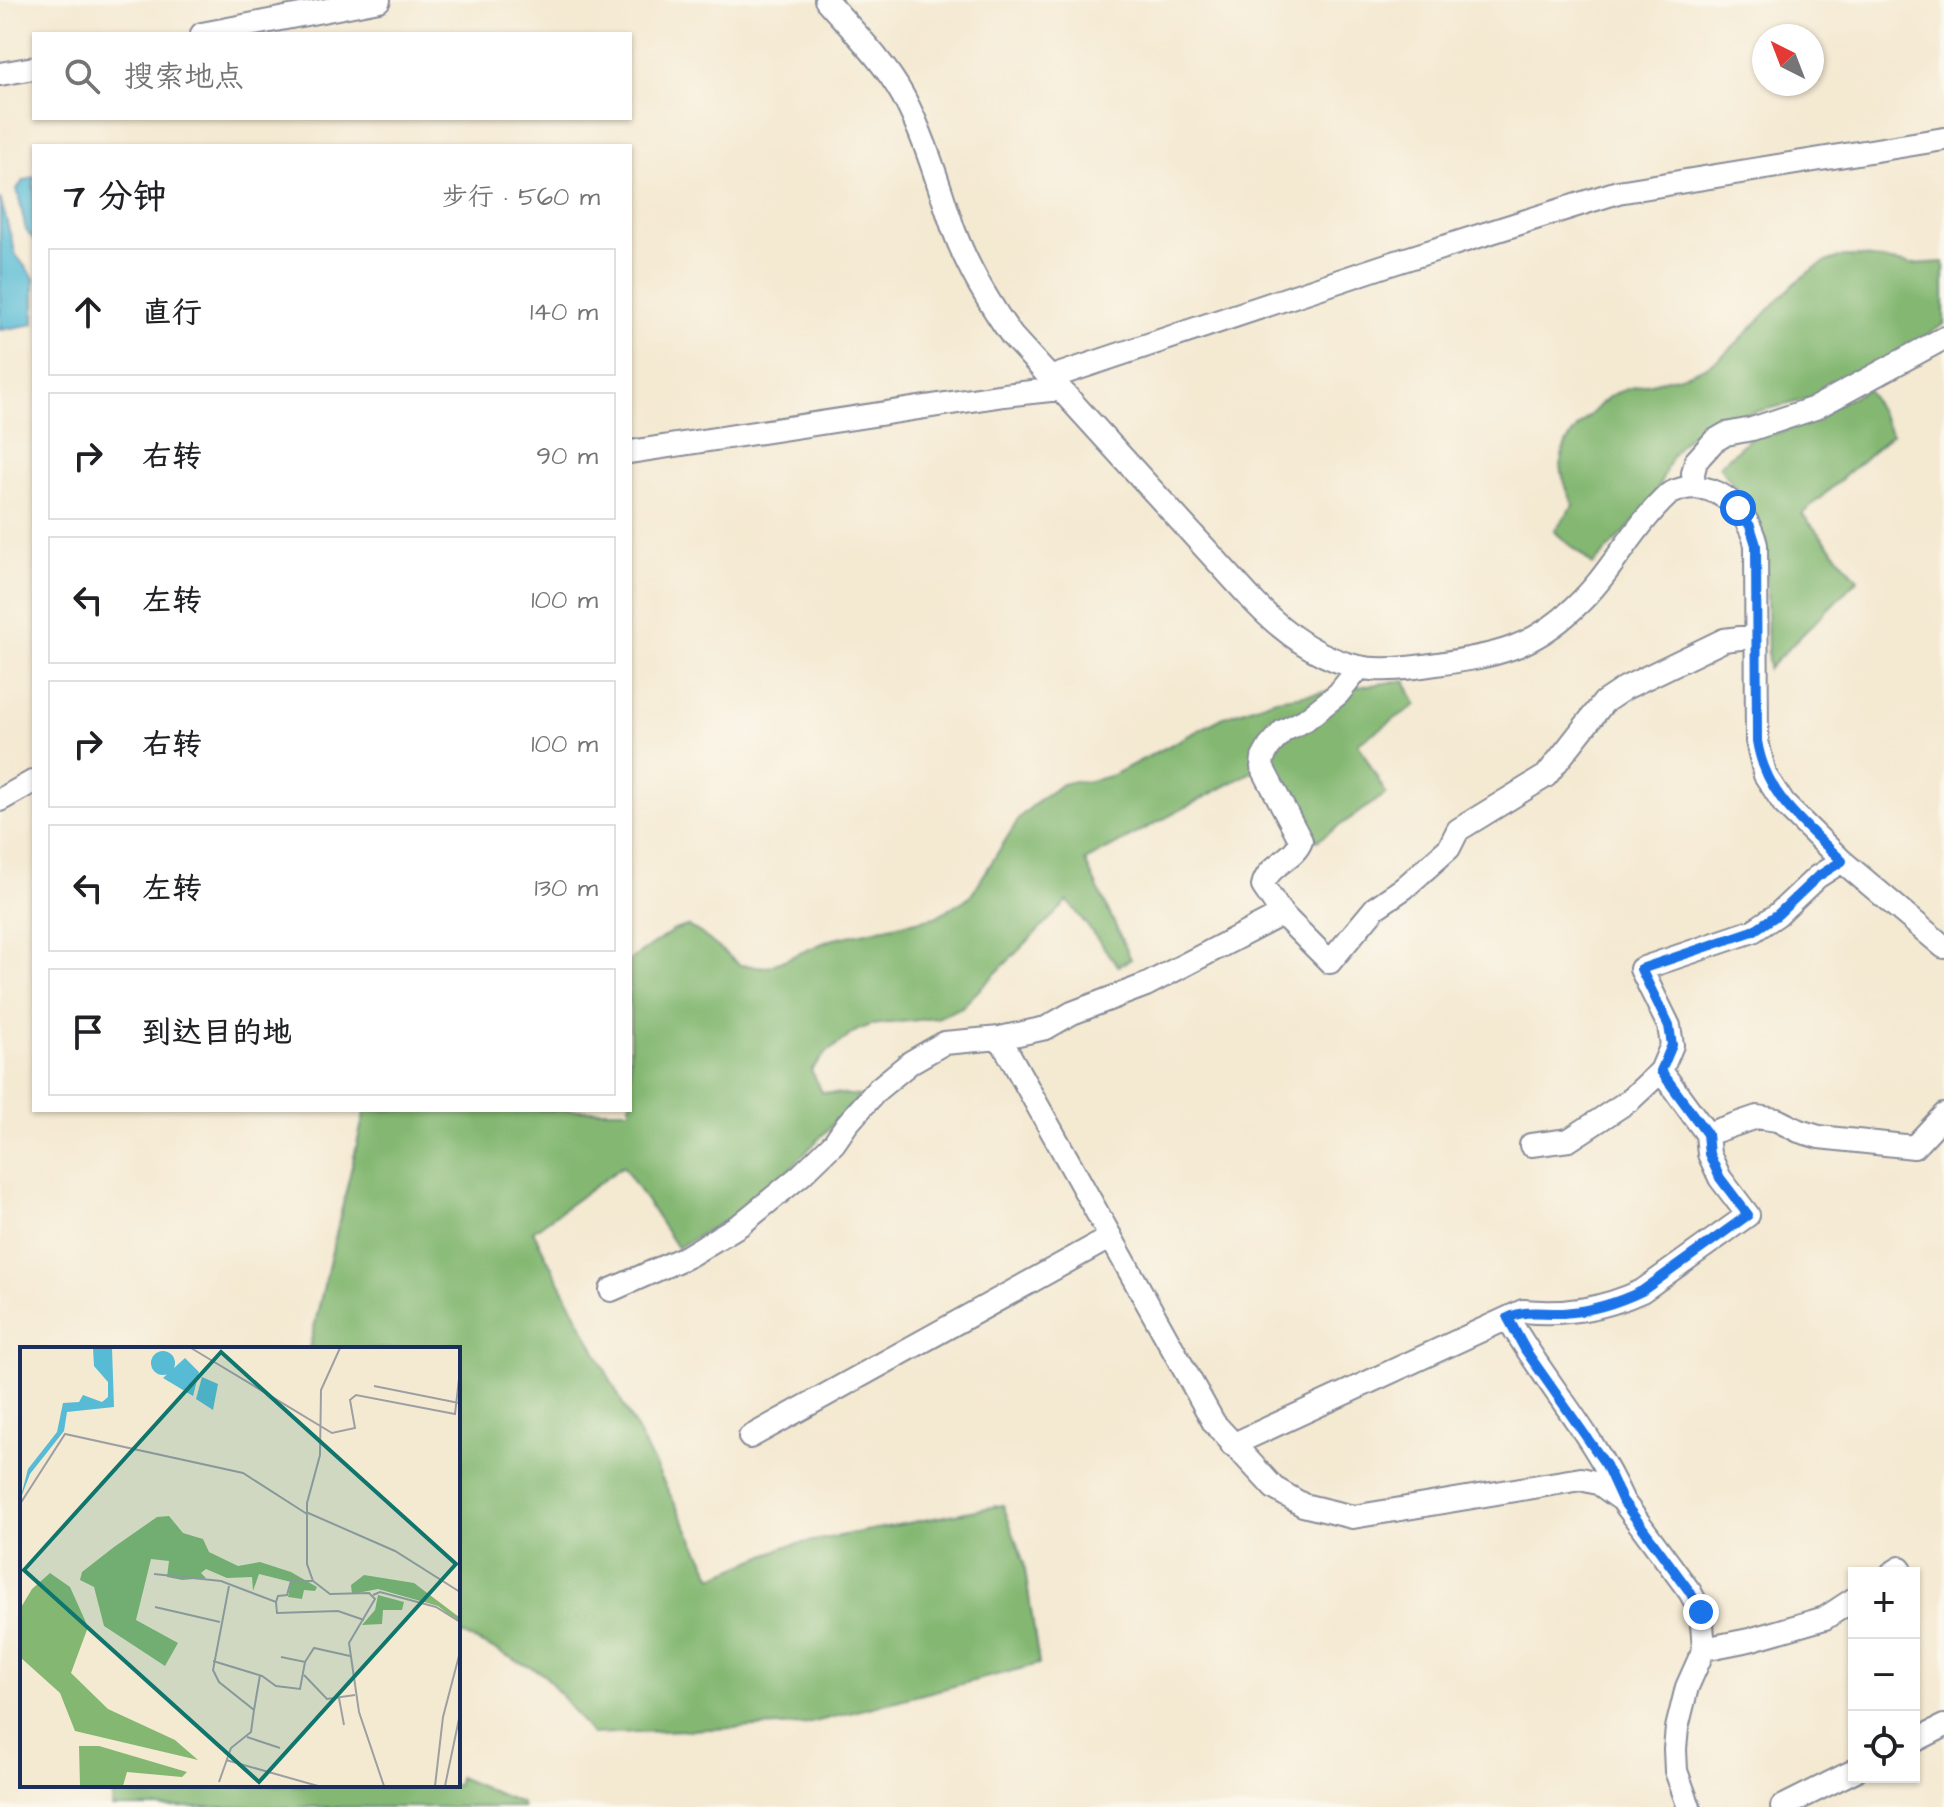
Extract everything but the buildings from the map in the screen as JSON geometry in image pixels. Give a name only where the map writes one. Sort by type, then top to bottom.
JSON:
[{"type":"street","points":[[212,32],[379,0]]},
{"type":"street","points":[[826,0],[880,62],[904,98],[973,273],[1012,336],[1267,616],[1310,648],[1360,667],[1409,668],[1493,655],[1529,640],[1561,620],[1587,595],[1662,501],[1678,490],[1694,487],[1713,491],[1731,501],[1750,526],[1757,555],[1757,741],[1765,775],[1784,804],[1842,861],[1944,947]]},
{"type":"street","points":[[0,74],[32,68]]},
{"type":"street","points":[[632,452],[989,397],[1055,384],[1384,266],[1618,192],[1944,139]]},
{"type":"street","points":[[1694,487],[1696,461],[1714,441],[1726,434],[1778,422],[1827,402],[1944,338]]},
{"type":"street","points":[[1360,667],[1338,694],[1305,720],[1283,731],[1263,758],[1262,767],[1301,841],[1298,848],[1269,872],[1263,886],[1282,914],[1330,962],[1375,908],[1404,888],[1449,848],[1458,830],[1546,776],[1604,702],[1625,688],[1724,640],[1756,636]]},
{"type":"street","points":[[0,800],[32,782]]},
{"type":"street","points":[[1531,1145],[1569,1140],[1630,1100],[1661,1071],[1672,1045],[1669,1026],[1641,969],[1753,931],[1777,915],[1817,877],[1842,861]]},
{"type":"street","points":[[611,1290],[688,1256],[741,1224],[801,1175],[834,1143],[862,1106],[911,1062],[944,1043],[1000,1038],[1046,1028],[1072,1013],[1146,985],[1282,914]]},
{"type":"street","points":[[1000,1038],[1214,1423],[1274,1488],[1303,1505],[1353,1517],[1581,1479],[1598,1483],[1622,1500]]},
{"type":"street","points":[[1232,1445],[1523,1311],[1585,1311],[1624,1300],[1642,1291],[1748,1215],[1720,1178],[1709,1154],[1707,1134],[1661,1071]]},
{"type":"street","points":[[1707,1134],[1757,1117],[1777,1120],[1819,1137],[1914,1147],[1944,1115]]},
{"type":"street","points":[[750,1437],[1111,1237]]},
{"type":"street","points":[[1508,1318],[1526,1351],[1606,1465],[1622,1500],[1696,1602],[1704,1624],[1704,1649],[1687,1687],[1677,1728],[1676,1771],[1689,1807]]},
{"type":"street","points":[[1704,1649],[1749,1640],[1825,1618],[1848,1603]]},
{"type":"street","points":[[1920,1738],[1944,1726]]},
{"type":"street","points":[[1782,1807],[1848,1774]]},
{"type":"green space","points":[[1858,256],[1911,264],[1944,262],[1944,324],[1827,391],[1796,402],[1731,417],[1692,434],[1676,450],[1645,509],[1593,565],[1554,531],[1574,505],[1561,467],[1565,446],[1580,425],[1605,401],[1627,389],[1681,376],[1706,366],[1732,348],[1789,289],[1819,265],[1834,259]]},
{"type":"green space","points":[[1867,389],[1892,434],[1802,514],[1858,579],[1768,669],[1766,542],[1750,507],[1719,466],[1751,437],[1783,432]]},
{"type":"green space","points":[[1405,680],[1416,705],[1358,743],[1386,794],[1317,841],[1270,762],[1085,861],[1131,959],[1118,966],[1068,901],[962,1007],[937,1018],[871,1025],[858,1030],[826,1053],[811,1070],[822,1092],[860,1096],[758,1202],[677,1248],[623,1166],[533,1231],[713,1577],[787,1546],[1003,1505],[1024,1563],[1039,1664],[803,1725],[591,1734],[544,1674],[460,1633],[460,1347],[309,1347],[365,1112],[632,1112],[632,959],[674,930],[687,926],[740,965],[768,967],[830,940],[935,917],[970,897],[1020,817],[1062,784],[1088,782],[1113,775],[1224,717],[1276,699]]},
{"type":"green space","points":[[460,1778],[521,1803],[523,1807],[112,1807],[113,1787],[460,1787]]},
{"type":"water","points":[[32,178],[32,238],[26,230],[17,189],[23,181]]},
{"type":"water","points":[[0,198],[16,255],[32,275],[32,324],[0,330]]},
{"type":"route","points":[[1701,1612],[1690,1592],[1622,1500],[1606,1465],[1526,1351],[1508,1318],[1523,1311],[1585,1311],[1624,1300],[1642,1291],[1748,1215],[1720,1178],[1709,1154],[1707,1134],[1661,1071],[1672,1045],[1669,1026],[1641,969],[1753,931],[1777,915],[1817,877],[1842,861],[1784,804],[1765,775],[1757,741],[1756,545],[1750,526],[1738,508]]}]
